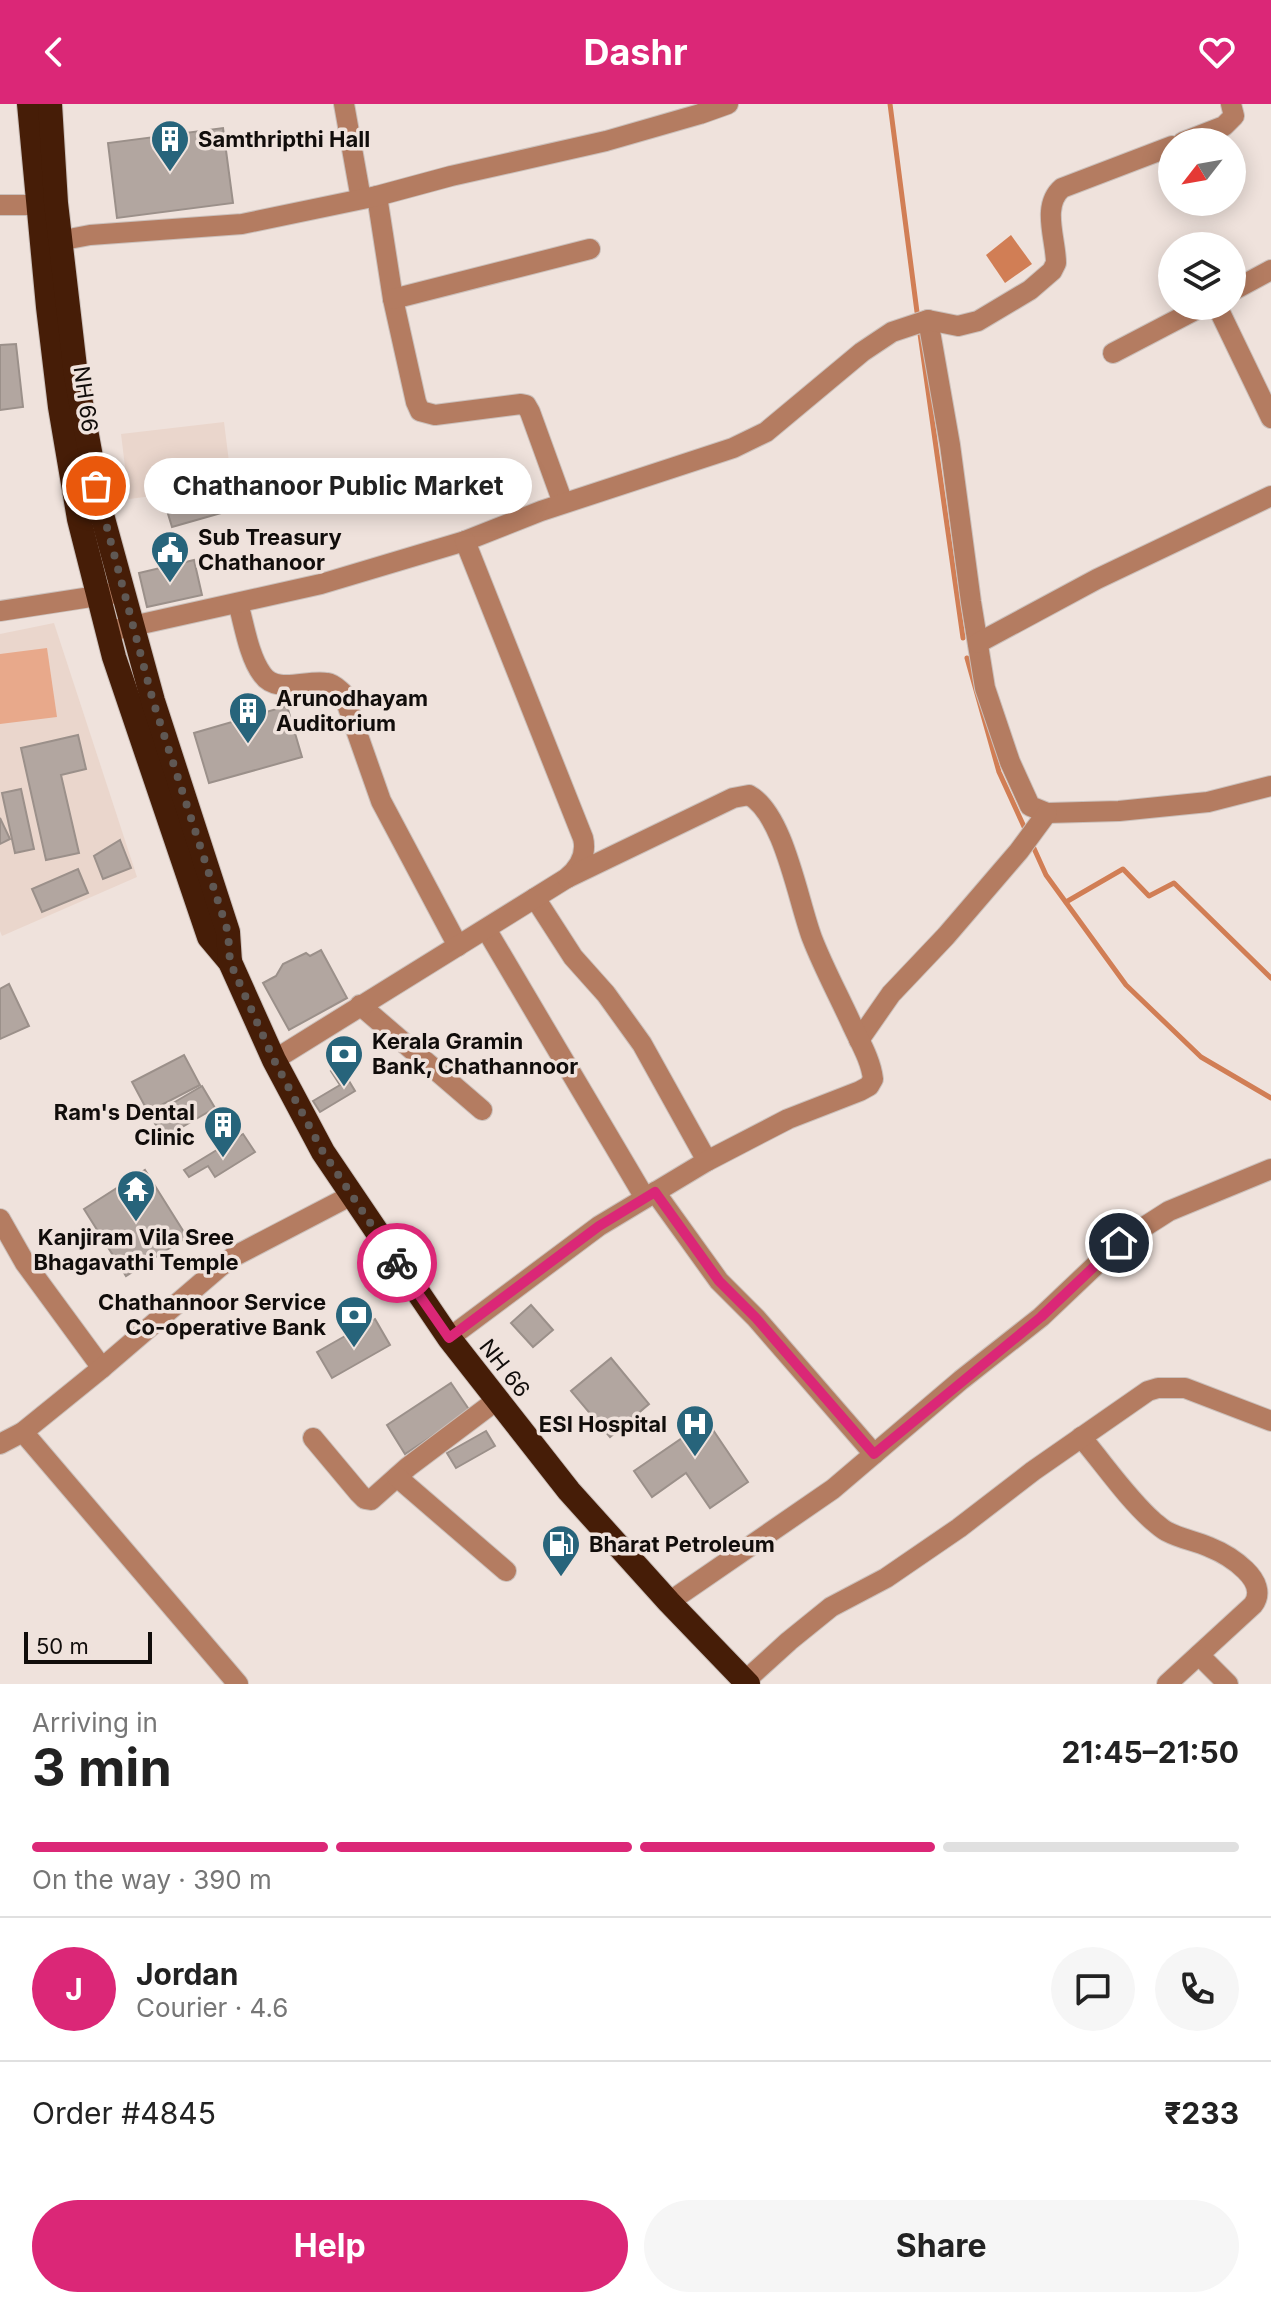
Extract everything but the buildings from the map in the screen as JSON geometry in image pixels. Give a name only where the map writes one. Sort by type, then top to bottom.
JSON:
[{"type":"highway","name":"NH 66","points":[[29,104],[38,205],[51,242],[101,511],[153,701],[228,932],[230,962]]},
{"type":"highway","name":"NH 66","points":[[50,104],[56,203],[51,242],[62,421],[79,519],[114,657],[209,937],[230,962],[274,1060],[323,1152],[449,1338],[569,1491],[747,1683]]},
{"type":"street","points":[[344,104],[420,411],[435,415],[526,405],[563,503]]},
{"type":"street","points":[[51,242],[90,235],[242,224],[369,198],[606,141],[728,104]]},
{"type":"street","points":[[1219,128],[1234,116],[1231,104]]},
{"type":"street","points":[[108,631],[321,584],[465,541],[563,503],[743,444],[778,423],[862,352],[892,332],[928,320],[967,325],[1030,290],[1052,271],[1056,263],[1050,206],[1056,193],[1158,151]]},
{"type":"street","points":[[0,205],[38,205]]},
{"type":"street","points":[[393,299],[590,249]]},
{"type":"street","points":[[1246,283],[1271,270]]},
{"type":"street","points":[[928,320],[950,445],[985,688],[1010,762],[1030,806],[1047,813],[1119,811],[1208,802],[1271,786]]},
{"type":"street","points":[[1113,353],[1176,320]]},
{"type":"street","points":[[1224,320],[1271,418]]},
{"type":"street","points":[[978,643],[1097,579],[1271,496]]},
{"type":"street","points":[[465,541],[583,838],[581,860],[567,878]]},
{"type":"street","points":[[0,611],[123,592]]},
{"type":"street","points":[[238,603],[256,664],[267,680],[282,685],[326,683],[343,693],[381,801],[458,946]]},
{"type":"street","points":[[274,1060],[567,878],[733,798],[749,795],[759,800],[767,812],[779,838],[812,938],[872,1069],[873,1079],[869,1086],[788,1119],[650,1195],[599,1226],[449,1338]]},
{"type":"street","points":[[859,1040],[891,994],[946,936],[1019,851],[1047,813]]},
{"type":"street","points":[[535,898],[573,957],[606,994],[642,1044],[707,1161]]},
{"type":"street","points":[[486,929],[650,1195],[719,1281],[756,1318],[874,1454]]},
{"type":"street","points":[[360,1005],[482,1110]]},
{"type":"street","points":[[669,1602],[833,1489],[1041,1317],[1130,1235],[1169,1211],[1271,1169]]},
{"type":"street","points":[[0,1444],[23,1432],[233,1257],[352,1195]]},
{"type":"street","points":[[0,1219],[25,1263],[102,1368]]},
{"type":"street","points":[[747,1683],[789,1641],[831,1607],[886,1578],[1148,1391],[1185,1388],[1271,1421]]},
{"type":"street","points":[[313,1438],[365,1499],[371,1500],[497,1400]]},
{"type":"street","points":[[23,1432],[238,1684]]},
{"type":"street","points":[[1081,1437],[1151,1519],[1167,1532],[1209,1547],[1239,1563],[1258,1584],[1259,1598],[1253,1605],[1167,1684]]},
{"type":"street","points":[[397,1477],[506,1571]]},
{"type":"street","points":[[1199,1655],[1228,1684]]},
{"type":"shaded area","points":[[1011,235],[1032,264],[1005,283],[986,255]]},
{"type":"shaded area","points":[[224,422],[232,486],[129,499],[121,434]]},
{"type":"shaded area","points":[[54,623],[137,877],[2,936],[0,634]]},
{"type":"shaded area","points":[[47,648],[57,717],[0,724],[0,654]]},
{"type":"waterway","points":[[890,104],[917,312]]},
{"type":"waterway","points":[[920,334],[963,638]]},
{"type":"waterway","points":[[967,658],[999,772],[1026,831]]},
{"type":"waterway","points":[[1032,844],[1046,875],[1126,985],[1201,1057],[1271,1098]]},
{"type":"waterway","points":[[1066,902],[1123,869],[1149,896],[1174,883],[1271,978]]},
{"type":"way so far","points":[[96,486],[153,701],[228,932],[230,962],[274,1060],[323,1152],[397,1263]]},
{"type":"place","name":"Samthripthi Hall","points":[[170,173]]},
{"type":"place","name":"Chathanoor Public Market","points":[[96,486]]},
{"type":"place","name":"Sub Treasury Chathanoor","points":[[170,584]]},
{"type":"place","name":"Arunodhayam Auditorium","points":[[248,745]]},
{"type":"place","name":"Kerala Gramin Bank, Chathannoor","points":[[344,1088]]},
{"type":"place","name":"Ram's Dental Clinic","points":[[223,1159]]},
{"type":"place","name":"Kanjiram Vila Sree Bhagavathi Temple","points":[[136,1223]]},
{"type":"place","name":"Chathannoor Service Co-operative Bank","points":[[354,1349]]},
{"type":"place","name":"ESI Hospital","points":[[695,1458]]},
{"type":"place","name":"Bharat Petroleum","points":[[561,1578]]},
{"type":"route","points":[[397,1263],[449,1338],[599,1226],[655,1192],[719,1281],[756,1318],[874,1454],[1041,1317],[1119,1243]]}]
